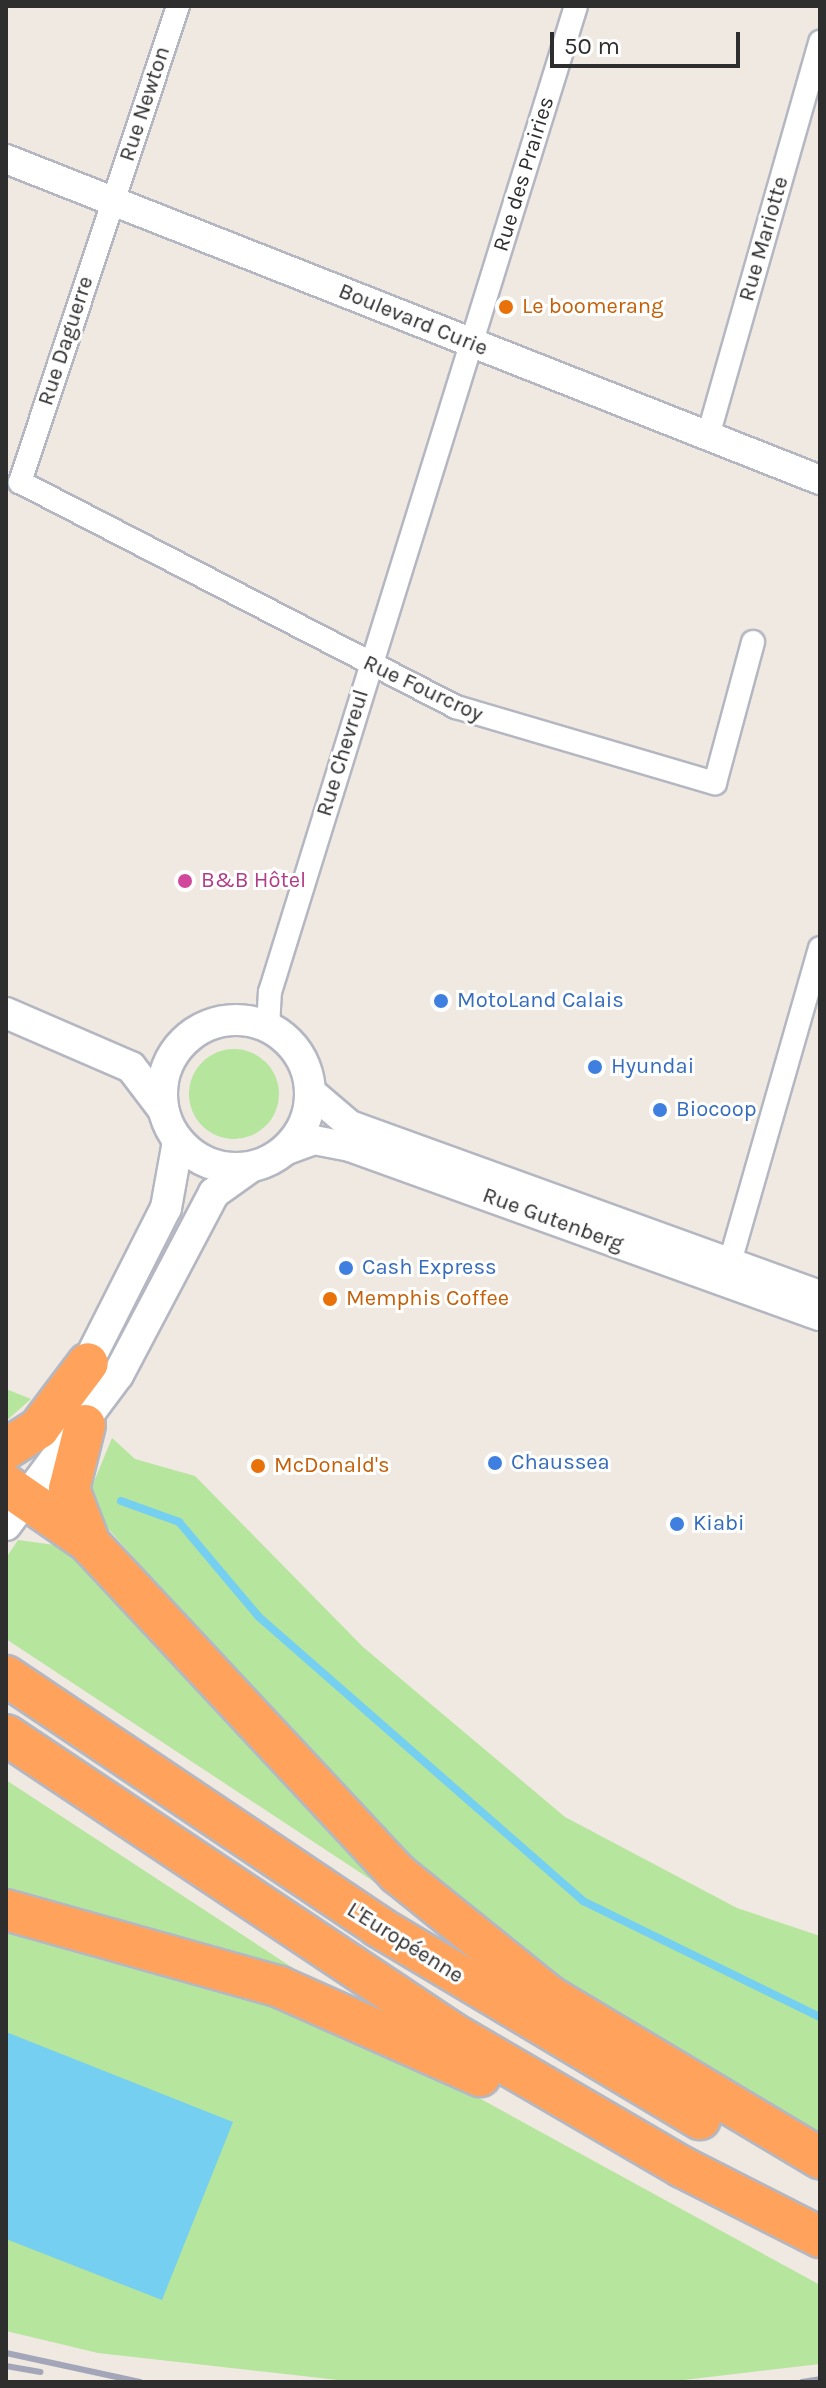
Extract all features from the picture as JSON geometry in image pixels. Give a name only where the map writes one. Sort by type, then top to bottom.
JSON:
[{"type":"highway","points":[[6,1449],[39,1428],[88,1363]]},
{"type":"highway","points":[[85,1425],[69,1489],[90,1544]]},
{"type":"highway","points":[[13,1504],[90,1544],[368,1844],[462,1931],[549,1996],[820,2158]]},
{"type":"highway","name":"L'Européenne","points":[[6,1676],[451,1973],[608,2068],[820,2182]]},
{"type":"highway","points":[[6,1735],[451,2032],[682,2167],[820,2237]]},
{"type":"highway","points":[[6,1910],[280,1987],[392,2034],[600,2139],[682,2167]]},
{"type":"main road","points":[[6,1013],[61,1032],[137,1050],[182,1044],[227,1021],[268,1028],[298,1054],[310,1091],[304,1124],[284,1151],[229,1176],[214,1193],[85,1425],[13,1504]]},
{"type":"main road","points":[[61,1032],[131,1067],[163,1109],[178,1141],[217,1166],[253,1167]]},
{"type":"main road","points":[[163,1109],[165,1074],[182,1044]]},
{"type":"main road","points":[[13,1504],[166,1208],[178,1141]]},
{"type":"street","name":"Rue Newton","points":[[113,201],[178,6]]},
{"type":"street","name":"Rue des Prairies","points":[[472,343],[576,6]]},
{"type":"street","name":"Rue Mariotte","points":[[708,436],[820,42]]},
{"type":"street","name":"Boulevard Curie","points":[[6,159],[820,480]]},
{"type":"street","name":"Rue Daguerre","points":[[20,482],[113,201]]},
{"type":"street","name":"Rue Chevreul","points":[[268,1028],[270,992],[472,343]]},
{"type":"street","name":"Rue Fourcroy","points":[[20,482],[370,665],[513,728],[715,783],[753,642]]},
{"type":"street","points":[[727,1272],[820,948]]},
{"type":"street","name":"Rue Gutenberg","points":[[310,1091],[350,1125],[727,1272],[820,1316]]},
{"type":"street","name":"Rue Gutenberg","points":[[284,1151],[314,1140],[350,1147],[727,1272],[820,1295]]},
{"type":"green space","points":[[234,1049],[251,1053],[266,1062],[275,1077],[279,1094],[275,1111],[266,1126],[251,1135],[234,1139],[217,1135],[202,1126],[193,1111],[189,1094],[193,1077],[202,1062],[217,1053]]},
{"type":"green space","points":[[6,1389],[31,1399],[6,1421]]},
{"type":"green space","points":[[112,1438],[135,1459],[195,1476],[363,1647],[565,1817],[737,1908],[820,1936],[820,2135],[513,1949],[372,1825],[95,1514],[91,1489]]},
{"type":"green space","points":[[18,1540],[55,1545],[83,1563],[435,1922],[6,1639],[6,1558]]},
{"type":"green space","points":[[6,1780],[325,1989],[428,2070],[820,2285],[820,2364],[667,2382],[356,2382],[98,2353],[6,2331]]},
{"type":"water","points":[[6,2032],[233,2122],[162,2300],[6,2239]]},
{"type":"waterway","points":[[121,1501],[179,1522],[259,1617],[583,1901],[820,2017]]},
{"type":"railway","points":[[6,2353],[140,2382]]},
{"type":"railway","points":[[6,2366],[40,2372]]},
{"type":"railway","points":[[802,2382],[820,2379]]},
{"type":"place","name":"Le boomerang","points":[[506,307]]},
{"type":"place","name":"B&B Hôtel","points":[[185,881]]},
{"type":"place","name":"MotoLand Calais","points":[[441,1001]]},
{"type":"place","name":"Hyundai","points":[[595,1067]]},
{"type":"place","name":"Biocoop","points":[[660,1110]]},
{"type":"place","name":"Cash Express","points":[[346,1268]]},
{"type":"place","name":"Memphis Coffee","points":[[330,1299]]},
{"type":"place","name":"Chaussea","points":[[495,1463]]},
{"type":"place","name":"McDonald's","points":[[258,1466]]},
{"type":"place","name":"Kiabi","points":[[677,1524]]}]
